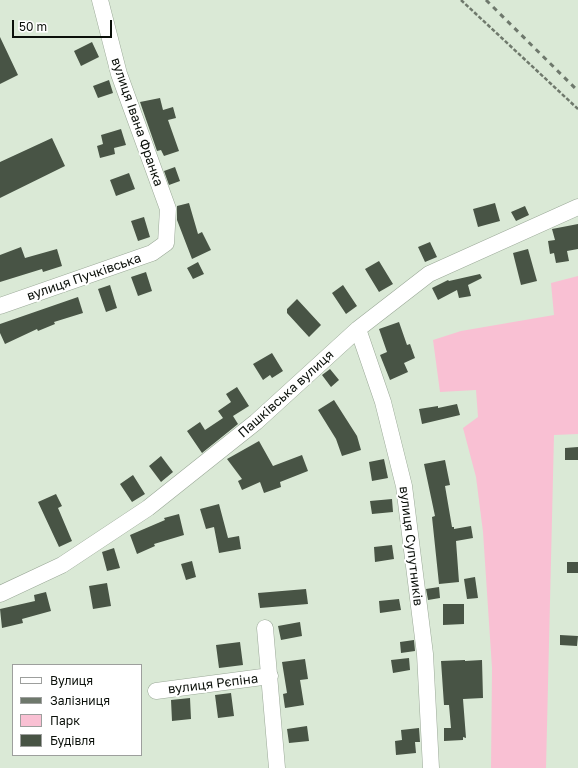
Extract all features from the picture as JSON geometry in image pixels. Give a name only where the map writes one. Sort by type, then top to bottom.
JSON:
[{"type":"street","name":"вулиця Івана Франка","points":[[100,0],[119,74],[168,209],[166,243]]},
{"type":"street","name":"Пашківська вулиця","points":[[0,594],[62,565],[148,508],[256,422],[358,329],[429,274],[506,238],[578,207]]},
{"type":"street","name":"вулиця Пучківська","points":[[0,306],[152,253],[166,243]]},
{"type":"street","name":"вулиця Супутників","points":[[358,329],[383,402],[404,486],[425,654],[431,768]]},
{"type":"street","name":"вулиця Рєпіна","points":[[265,628],[277,768]]},
{"type":"street","name":"вулиця Рєпіна","points":[[156,691],[270,676]]},
{"type":"path","points":[[461,0],[578,108]]},
{"type":"green space","points":[[578,276],[578,434],[554,435],[546,768],[491,768],[492,668],[483,532],[476,477],[463,428],[478,417],[476,390],[440,392],[433,340],[461,331],[554,315],[551,283]]},
{"type":"building","points":[[0,37],[18,75],[0,84]]},
{"type":"building","points":[[92,42],[99,57],[81,66],[74,51]]},
{"type":"building","points":[[109,80],[113,93],[98,98],[93,86]]},
{"type":"building","points":[[160,98],[163,110],[173,107],[176,118],[168,120],[179,151],[164,156],[161,150],[157,151],[140,102]]},
{"type":"building","points":[[121,129],[126,145],[114,148],[115,154],[100,158],[97,146],[103,144],[101,135]]},
{"type":"building","points":[[52,138],[65,166],[0,198],[0,162]]},
{"type":"building","points":[[175,167],[180,181],[169,185],[164,171]]},
{"type":"building","points":[[129,173],[135,189],[116,196],[110,180]]},
{"type":"building","points":[[189,203],[198,234],[202,232],[211,250],[192,259],[177,220],[177,206]]},
{"type":"building","points":[[495,203],[500,221],[478,227],[473,209]]},
{"type":"building","points":[[525,206],[529,215],[516,221],[511,212]]},
{"type":"building","points":[[144,217],[150,237],[138,241],[131,221]]},
{"type":"building","points":[[578,224],[578,249],[567,251],[569,261],[556,263],[554,253],[550,254],[548,241],[555,240],[552,229]]},
{"type":"building","points":[[430,242],[437,257],[425,262],[418,247]]},
{"type":"building","points":[[21,247],[25,258],[57,249],[62,266],[43,272],[42,269],[0,282],[0,255]]},
{"type":"building","points":[[528,249],[537,281],[521,285],[513,253]]},
{"type":"building","points":[[379,261],[393,284],[379,292],[365,269]]},
{"type":"building","points":[[198,262],[204,274],[193,279],[187,268]]},
{"type":"building","points":[[146,272],[152,291],[138,296],[131,277]]},
{"type":"building","points":[[480,274],[482,278],[468,285],[471,296],[459,298],[457,290],[438,300],[432,288],[448,280]]},
{"type":"building","points":[[110,285],[117,308],[106,312],[98,289]]},
{"type":"building","points":[[343,285],[357,306],[346,314],[332,293]]},
{"type":"building","points":[[78,297],[83,313],[54,322],[55,324],[38,331],[37,329],[5,344],[0,333],[0,324]]},
{"type":"building","points":[[297,299],[321,325],[309,337],[287,313],[287,309]]},
{"type":"building","points":[[399,322],[407,345],[410,344],[415,358],[404,363],[408,372],[390,380],[380,355],[387,352],[379,329]]},
{"type":"building","points":[[272,353],[283,371],[272,378],[270,375],[263,380],[253,364]]},
{"type":"building","points":[[330,369],[339,380],[331,387],[322,375]]},
{"type":"building","points":[[237,387],[249,406],[233,416],[238,424],[202,453],[187,431],[200,422],[205,430],[223,418],[218,411],[231,402],[226,394]]},
{"type":"building","points":[[334,400],[357,436],[361,450],[342,456],[336,439],[318,410]]},
{"type":"building","points":[[457,404],[460,415],[422,424],[419,409],[438,406],[438,408]]},
{"type":"building","points":[[259,441],[273,466],[302,455],[308,471],[280,482],[281,487],[264,493],[260,482],[242,490],[238,481],[242,479],[227,459]]},
{"type":"building","points":[[578,447],[578,460],[565,460],[565,448]]},
{"type":"building","points":[[161,456],[173,472],[161,482],[149,466]]},
{"type":"building","points":[[384,459],[388,478],[372,481],[369,462]]},
{"type":"building","points":[[445,460],[450,485],[445,486],[452,527],[454,527],[454,529],[471,526],[473,538],[456,541],[459,582],[439,584],[432,517],[435,516],[424,464]]},
{"type":"building","points":[[133,475],[145,494],[132,502],[120,484]]},
{"type":"building","points":[[56,494],[62,506],[58,508],[72,541],[59,547],[38,502]]},
{"type":"building","points":[[392,499],[393,512],[372,514],[370,501]]},
{"type":"building","points":[[219,504],[228,538],[239,536],[241,549],[219,553],[214,527],[206,529],[200,509]]},
{"type":"building","points":[[179,514],[184,535],[154,544],[155,546],[137,554],[130,535],[165,520],[164,518]]},
{"type":"building","points":[[392,545],[394,559],[375,562],[374,547]]},
{"type":"building","points":[[114,548],[120,568],[107,571],[102,552]]},
{"type":"building","points":[[192,561],[196,577],[186,580],[181,564]]},
{"type":"building","points":[[567,562],[578,562],[578,573],[567,573]]},
{"type":"building","points":[[475,577],[478,598],[467,599],[464,579]]},
{"type":"building","points":[[107,583],[111,606],[93,609],[89,586]]},
{"type":"building","points":[[439,587],[440,598],[428,600],[426,589]]},
{"type":"building","points":[[306,589],[308,604],[260,608],[258,593]]},
{"type":"building","points":[[46,592],[51,611],[22,619],[23,623],[2,628],[0,609],[35,601],[34,595]]},
{"type":"building","points":[[399,599],[401,610],[380,613],[379,601]]},
{"type":"building","points":[[443,604],[464,604],[464,624],[443,625]]},
{"type":"building","points":[[300,622],[302,636],[281,640],[278,626]]},
{"type":"building","points":[[560,635],[578,636],[577,646],[560,645]]},
{"type":"building","points":[[414,640],[415,651],[401,653],[400,642]]},
{"type":"building","points":[[240,642],[243,665],[219,668],[216,645]]},
{"type":"building","points":[[409,658],[410,670],[393,673],[391,660]]},
{"type":"building","points":[[305,659],[308,679],[300,680],[304,705],[285,708],[283,694],[287,693],[282,662]]},
{"type":"building","points":[[482,660],[483,698],[463,699],[466,738],[463,737],[463,740],[444,741],[444,728],[451,728],[449,705],[444,705],[441,661]]},
{"type":"building","points":[[231,693],[234,716],[218,718],[215,695]]},
{"type":"building","points":[[190,698],[191,719],[172,721],[171,700]]},
{"type":"building","points":[[307,726],[309,741],[289,743],[287,729]]},
{"type":"building","points":[[419,728],[420,742],[415,742],[416,753],[396,755],[395,741],[402,740],[401,730]]},
{"type":"railway","points":[[486,0],[578,91]]}]
